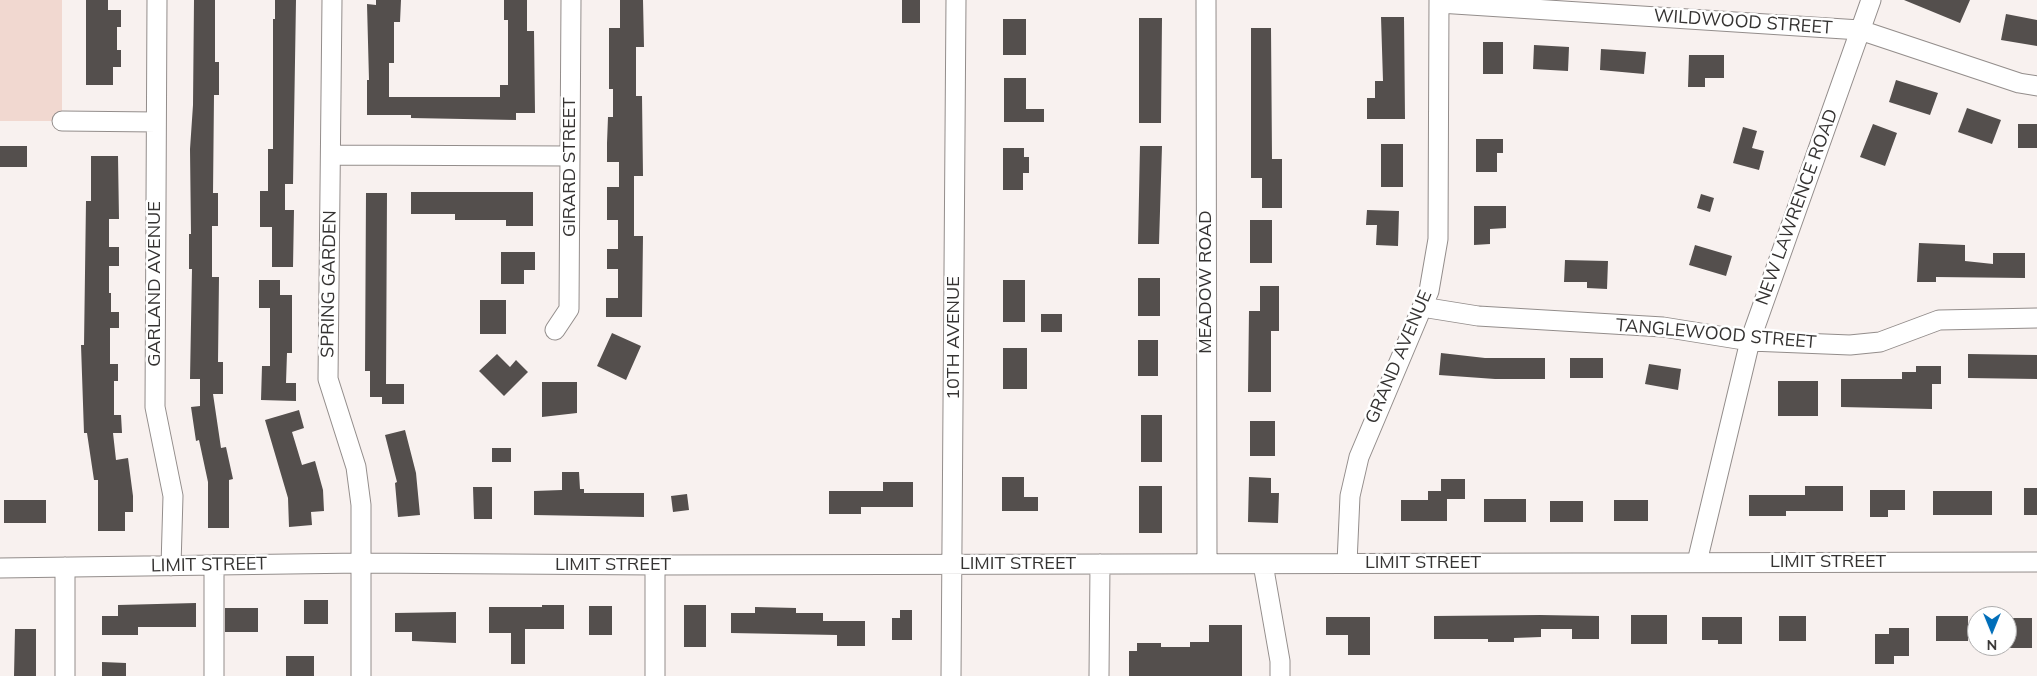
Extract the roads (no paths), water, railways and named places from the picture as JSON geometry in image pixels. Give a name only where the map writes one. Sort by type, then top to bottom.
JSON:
[{"type":"street","name":"GARLAND AVENUE","points":[[157,0],[154,407],[173,496],[171,566]]},
{"type":"street","name":"SPRING GARDEN","points":[[332,0],[328,378],[356,467],[361,505],[361,676]]},
{"type":"street","name":"GIRARD STREET","points":[[555,330],[569,309],[571,0]]},
{"type":"street","name":"10TH AVENUE","points":[[951,676],[956,0]]},
{"type":"street","name":"MEADOW ROAD","points":[[1206,0],[1206,564]]},
{"type":"street","name":"NEW LAWRENCE ROAD","points":[[1697,562],[1750,341],[1871,0]]},
{"type":"street","name":"WILDWOOD STREET","points":[[1439,2],[1860,30],[2019,83],[2037,86]]},
{"type":"street","name":"GRAND AVENUE","points":[[1347,563],[1350,496],[1359,457],[1429,291],[1438,239],[1439,2]]},
{"type":"street","points":[[62,121],[156,122]]},
{"type":"street","points":[[331,155],[569,156]]},
{"type":"street","name":"TANGLEWOOD STREET","points":[[1422,307],[1478,316],[1663,327],[1750,341],[1850,345],[1880,342],[1939,320],[2037,318]]},
{"type":"street","name":"LIMIT STREET","points":[[0,568],[361,563],[655,565],[2037,562]]},
{"type":"street","points":[[1099,676],[1100,564]]},
{"type":"street","points":[[1263,564],[1280,661],[1280,676]]},
{"type":"street","points":[[214,565],[214,676]]},
{"type":"street","points":[[655,565],[655,676]]},
{"type":"street","points":[[65,567],[65,676]]}]
